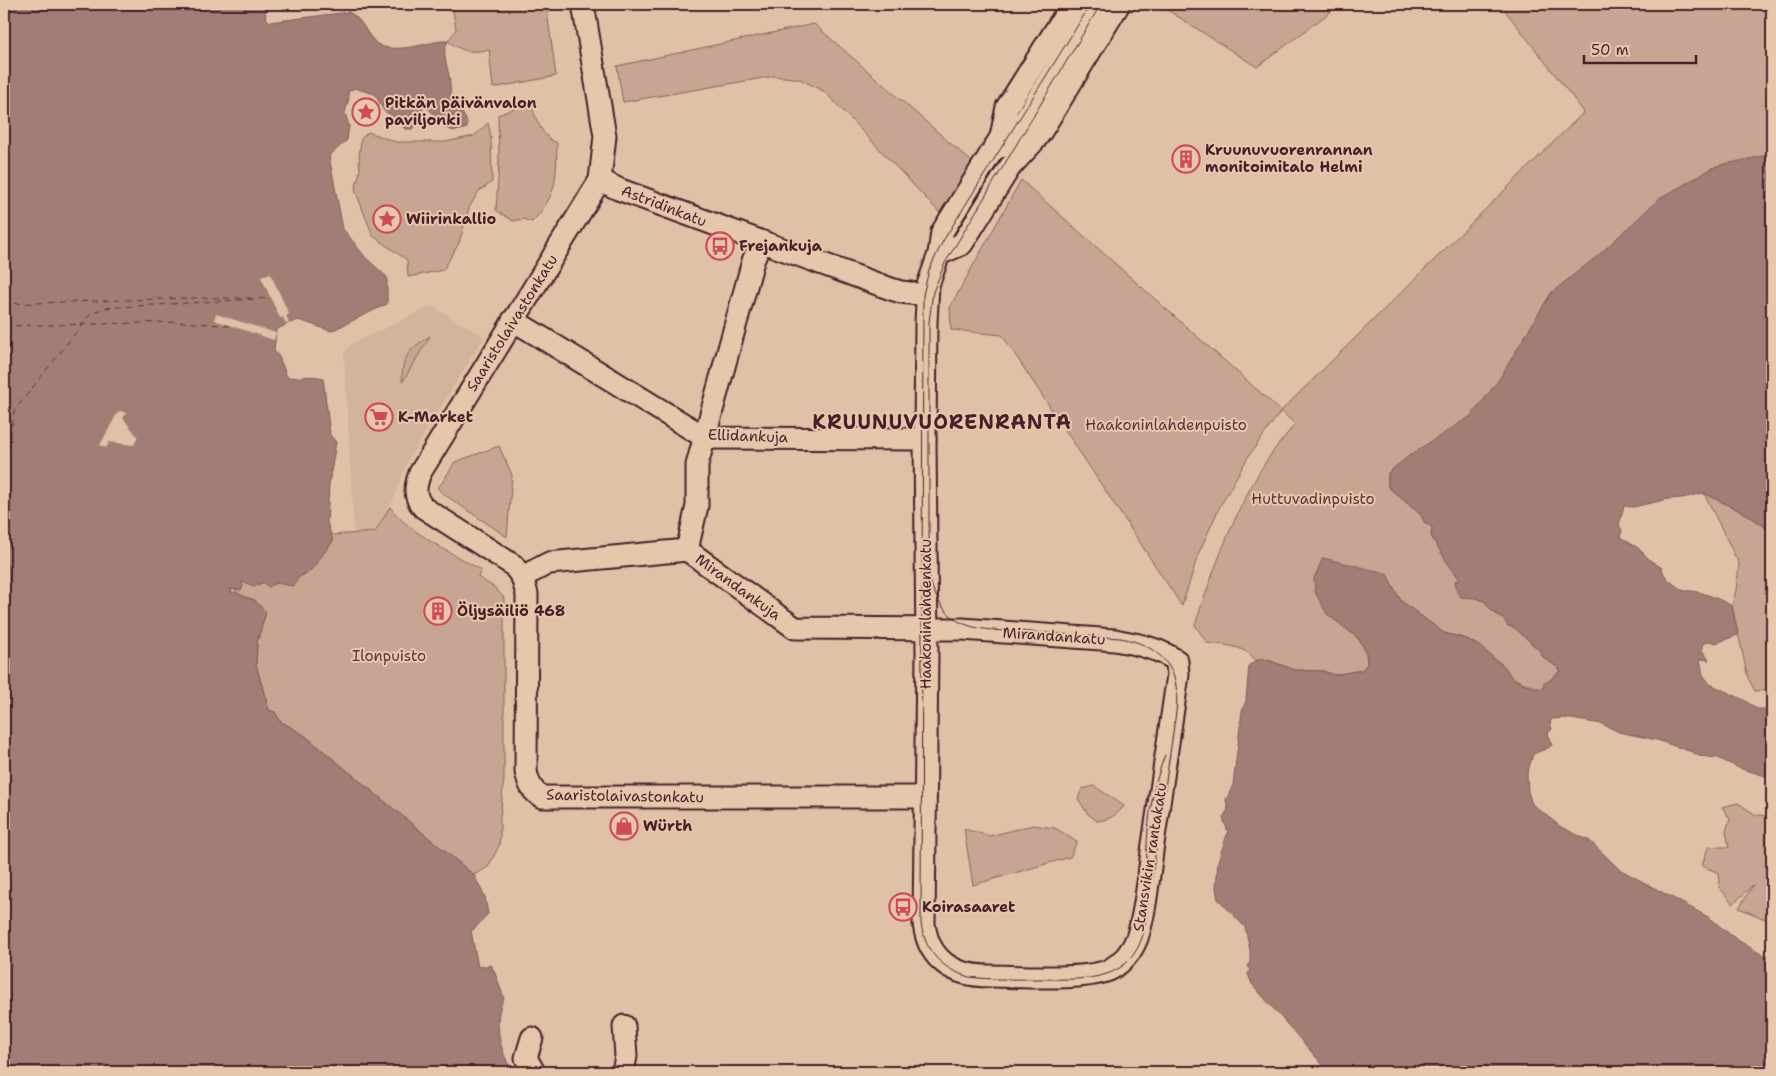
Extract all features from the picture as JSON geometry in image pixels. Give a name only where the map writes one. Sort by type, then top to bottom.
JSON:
[{"type":"street","name":"Saaristolaivastonkatu","points":[[584,4],[605,136],[600,180],[420,473],[415,486],[416,496],[421,506],[513,564],[522,577],[527,594],[526,772],[529,783],[534,792],[542,797],[926,797]]},
{"type":"street","name":"Haakoninlahdenkatu","points":[[949,967],[932,948],[926,933],[924,902],[926,797],[925,438],[927,295],[929,279],[939,254],[942,232],[1001,137],[1007,107],[1072,4]]},
{"type":"street","name":"Haakoninlahdenkatu","points":[[994,149],[1003,146],[1016,134],[1102,7]]},
{"type":"street","name":"Haakoninlahdenkatu","points":[[939,254],[962,244],[1010,166],[1038,135],[1102,7]]},
{"type":"street","name":"Haakoninlahdenkatu","points":[[1010,166],[1011,152],[1016,134]]},
{"type":"street","name":"Astridinkatu","points":[[600,180],[618,189],[891,289],[927,295]]},
{"type":"street","points":[[687,550],[697,506],[697,465],[706,438],[753,261],[761,242]]},
{"type":"street","name":"Ellidankuja","points":[[513,320],[706,438],[925,438]]},
{"type":"street","name":"Mirandankuja","points":[[522,577],[549,563],[687,550],[795,628],[926,628]]},
{"type":"street","name":"Mirandankatu","points":[[926,628],[1121,641],[1166,653],[1177,661]]},
{"type":"street","name":"Stansvikin rantakatu","points":[[949,967],[968,975],[982,976],[1093,975],[1104,973],[1127,956],[1139,929],[1148,883],[1178,676],[1177,661]]},
{"type":"street","points":[[623,1072],[626,1056],[624,1026]]},
{"type":"street","points":[[532,1038],[526,1058],[534,1072]]},
{"type":"shaded area","points":[[4,4],[264,4],[266,18],[270,22],[349,12],[354,15],[374,41],[387,48],[406,48],[448,41],[445,54],[451,94],[464,117],[467,128],[459,130],[447,129],[425,106],[419,122],[412,129],[405,129],[396,118],[384,111],[375,94],[354,88],[348,92],[349,98],[345,113],[349,126],[347,140],[329,156],[343,229],[366,258],[387,277],[387,304],[331,331],[299,320],[276,330],[274,351],[279,357],[287,377],[314,376],[323,378],[330,435],[336,442],[329,484],[327,522],[333,541],[311,570],[299,577],[293,586],[276,583],[268,587],[264,582],[255,586],[242,582],[243,587],[241,590],[230,589],[232,593],[236,592],[255,600],[266,612],[257,642],[256,665],[269,710],[275,712],[280,721],[304,735],[474,875],[485,897],[488,914],[471,931],[478,967],[491,965],[504,998],[500,1006],[499,1036],[504,1055],[513,1072],[4,1072]]},
{"type":"shaded area","points":[[1772,154],[1772,532],[1748,515],[1704,493],[1633,507],[1624,506],[1619,525],[1622,531],[1620,537],[1638,548],[1651,561],[1662,568],[1667,579],[1684,591],[1702,593],[1732,606],[1738,635],[1716,643],[1710,641],[1702,644],[1702,650],[1709,660],[1700,659],[1703,675],[1710,684],[1744,700],[1757,709],[1772,709],[1772,778],[1739,768],[1718,758],[1699,756],[1657,740],[1619,732],[1602,724],[1565,718],[1551,719],[1552,729],[1547,734],[1552,745],[1533,754],[1527,774],[1528,792],[1532,804],[1561,827],[1590,841],[1619,869],[1708,917],[1736,939],[1761,954],[1772,957],[1772,1072],[1329,1072],[1252,984],[1248,974],[1250,970],[1248,967],[1250,950],[1245,927],[1218,899],[1216,888],[1218,861],[1228,832],[1223,818],[1228,809],[1226,800],[1233,785],[1242,711],[1246,701],[1249,665],[1262,658],[1295,670],[1323,671],[1334,675],[1362,670],[1367,664],[1367,653],[1359,639],[1327,614],[1315,592],[1314,578],[1323,558],[1386,573],[1401,601],[1444,633],[1467,639],[1505,667],[1512,678],[1531,687],[1543,689],[1544,682],[1549,681],[1561,670],[1543,657],[1539,650],[1515,628],[1508,626],[1503,619],[1491,610],[1486,602],[1476,598],[1461,597],[1457,592],[1455,581],[1460,580],[1431,536],[1432,527],[1425,523],[1421,515],[1388,487],[1388,473],[1410,455],[1471,416],[1498,381],[1551,293],[1601,253],[1659,199],[1716,166]]},
{"type":"shaded area","points":[[432,306],[484,337],[408,460],[393,501],[375,532],[354,534],[344,352],[352,344]]},
{"type":"green space","points":[[452,4],[546,4],[556,76],[493,88],[489,50],[467,51],[458,48],[448,41],[456,30]]},
{"type":"green space","points":[[1158,4],[1341,4],[1257,67]]},
{"type":"green space","name":"Huttuvadinpuisto","points":[[1500,4],[1772,4],[1772,185],[1506,406],[1454,428],[1410,455],[1388,473],[1388,487],[1421,515],[1425,523],[1432,527],[1431,536],[1461,580],[1455,581],[1476,598],[1486,602],[1491,610],[1503,619],[1508,626],[1515,628],[1539,650],[1543,657],[1561,670],[1549,681],[1543,690],[1512,678],[1505,667],[1479,646],[1467,639],[1444,633],[1401,601],[1386,573],[1327,614],[1354,634],[1363,647],[1367,664],[1362,670],[1334,675],[1323,671],[1295,670],[1262,658],[1256,661],[1246,652],[1234,647],[1207,643],[1195,625],[1226,540],[1255,479],[1270,455],[1295,424],[1281,411],[1584,112]]},
{"type":"green space","points":[[814,24],[973,163],[942,215],[825,92],[800,79],[775,76],[623,102],[617,66]]},
{"type":"green space","points":[[530,102],[546,136],[557,143],[556,176],[547,203],[532,222],[523,219],[513,221],[496,210],[499,163],[498,115]]},
{"type":"green space","points":[[488,123],[491,137],[492,182],[478,192],[469,208],[459,243],[443,270],[408,277],[407,260],[373,236],[355,190],[360,171],[361,139],[368,132],[396,142],[445,142],[474,136]]},
{"type":"green space","name":"Haakoninlahdenpuisto","points":[[1021,180],[1281,411],[1248,457],[1219,508],[1198,555],[1182,606],[1002,335],[951,330],[950,307]]},
{"type":"green space","points":[[430,336],[402,381],[402,372],[408,354]]},
{"type":"green space","points":[[499,446],[512,475],[507,537],[442,493],[437,487],[442,483],[455,462]]},
{"type":"green space","points":[[1704,493],[1748,515],[1772,532],[1772,690],[1755,691],[1748,678],[1732,606],[1739,564]]},
{"type":"green space","name":"Ilonpuisto","points":[[390,507],[397,516],[419,534],[481,570],[478,577],[495,588],[504,598],[504,778],[499,846],[488,867],[474,875],[304,735],[280,721],[275,712],[269,710],[256,665],[257,642],[266,612],[252,599],[232,593],[230,588],[241,589],[241,582],[276,583],[304,575],[333,541],[331,535],[375,532]]},
{"type":"green space","points":[[1094,786],[1124,806],[1119,812],[1097,821],[1088,814],[1078,799],[1082,789]]},
{"type":"green space","points":[[1738,803],[1756,815],[1772,816],[1772,922],[1739,908],[1753,885],[1733,904],[1719,887],[1719,873],[1702,866],[1708,847],[1729,847],[1726,831],[1730,819],[1722,807]]},
{"type":"green space","points":[[1033,825],[1055,828],[1077,842],[1070,857],[973,885],[964,829],[990,836]]},
{"type":"pier","points":[[270,273],[289,314],[286,316],[289,323],[286,324],[283,317],[280,318],[261,277]]},
{"type":"pier","points":[[216,314],[276,333],[274,340],[214,320]]},
{"type":"pier","points":[[118,412],[126,413],[123,418],[137,436],[134,445],[109,442],[106,448],[100,445]]},
{"type":"ferry route","points":[[4,304],[255,298]]},
{"type":"ferry route","points":[[4,480],[14,411],[89,316],[103,308],[271,298]]},
{"type":"ferry route","points":[[4,326],[182,322],[233,326]]},
{"type":"tram line","points":[[1091,4],[943,241],[929,270],[923,295],[921,923],[926,943],[936,958],[959,974],[986,979],[1087,978],[1116,970],[1128,961],[1137,949],[1144,931],[1175,716],[1177,696],[1174,676],[1163,659],[1148,647],[1120,638],[992,630],[972,627],[955,619],[945,610],[932,587],[929,574],[929,322],[933,292],[945,263],[1101,4]]},
{"type":"tram line","points":[[1147,878],[1148,831],[1152,800],[1165,755]]},
{"type":"place","name":"Pitkän päivänvalon paviljonki","points":[[366,112]]},
{"type":"place","name":"Kruunuvuorenrannan monitoimitalo Helmi","points":[[1186,159]]},
{"type":"place","name":"Wiirinkallio","points":[[387,219]]},
{"type":"place","name":"Frejankuja","points":[[720,246]]},
{"type":"place","name":"K-Market","points":[[379,417]]},
{"type":"place","name":"Öljysäiliö 468","points":[[438,611]]},
{"type":"place","name":"Würth","points":[[624,826]]},
{"type":"place","name":"Koirasaaret","points":[[903,907]]},
{"type":"district","name":"KRUUNUVUORENRANTA","points":[[942,422]]}]
